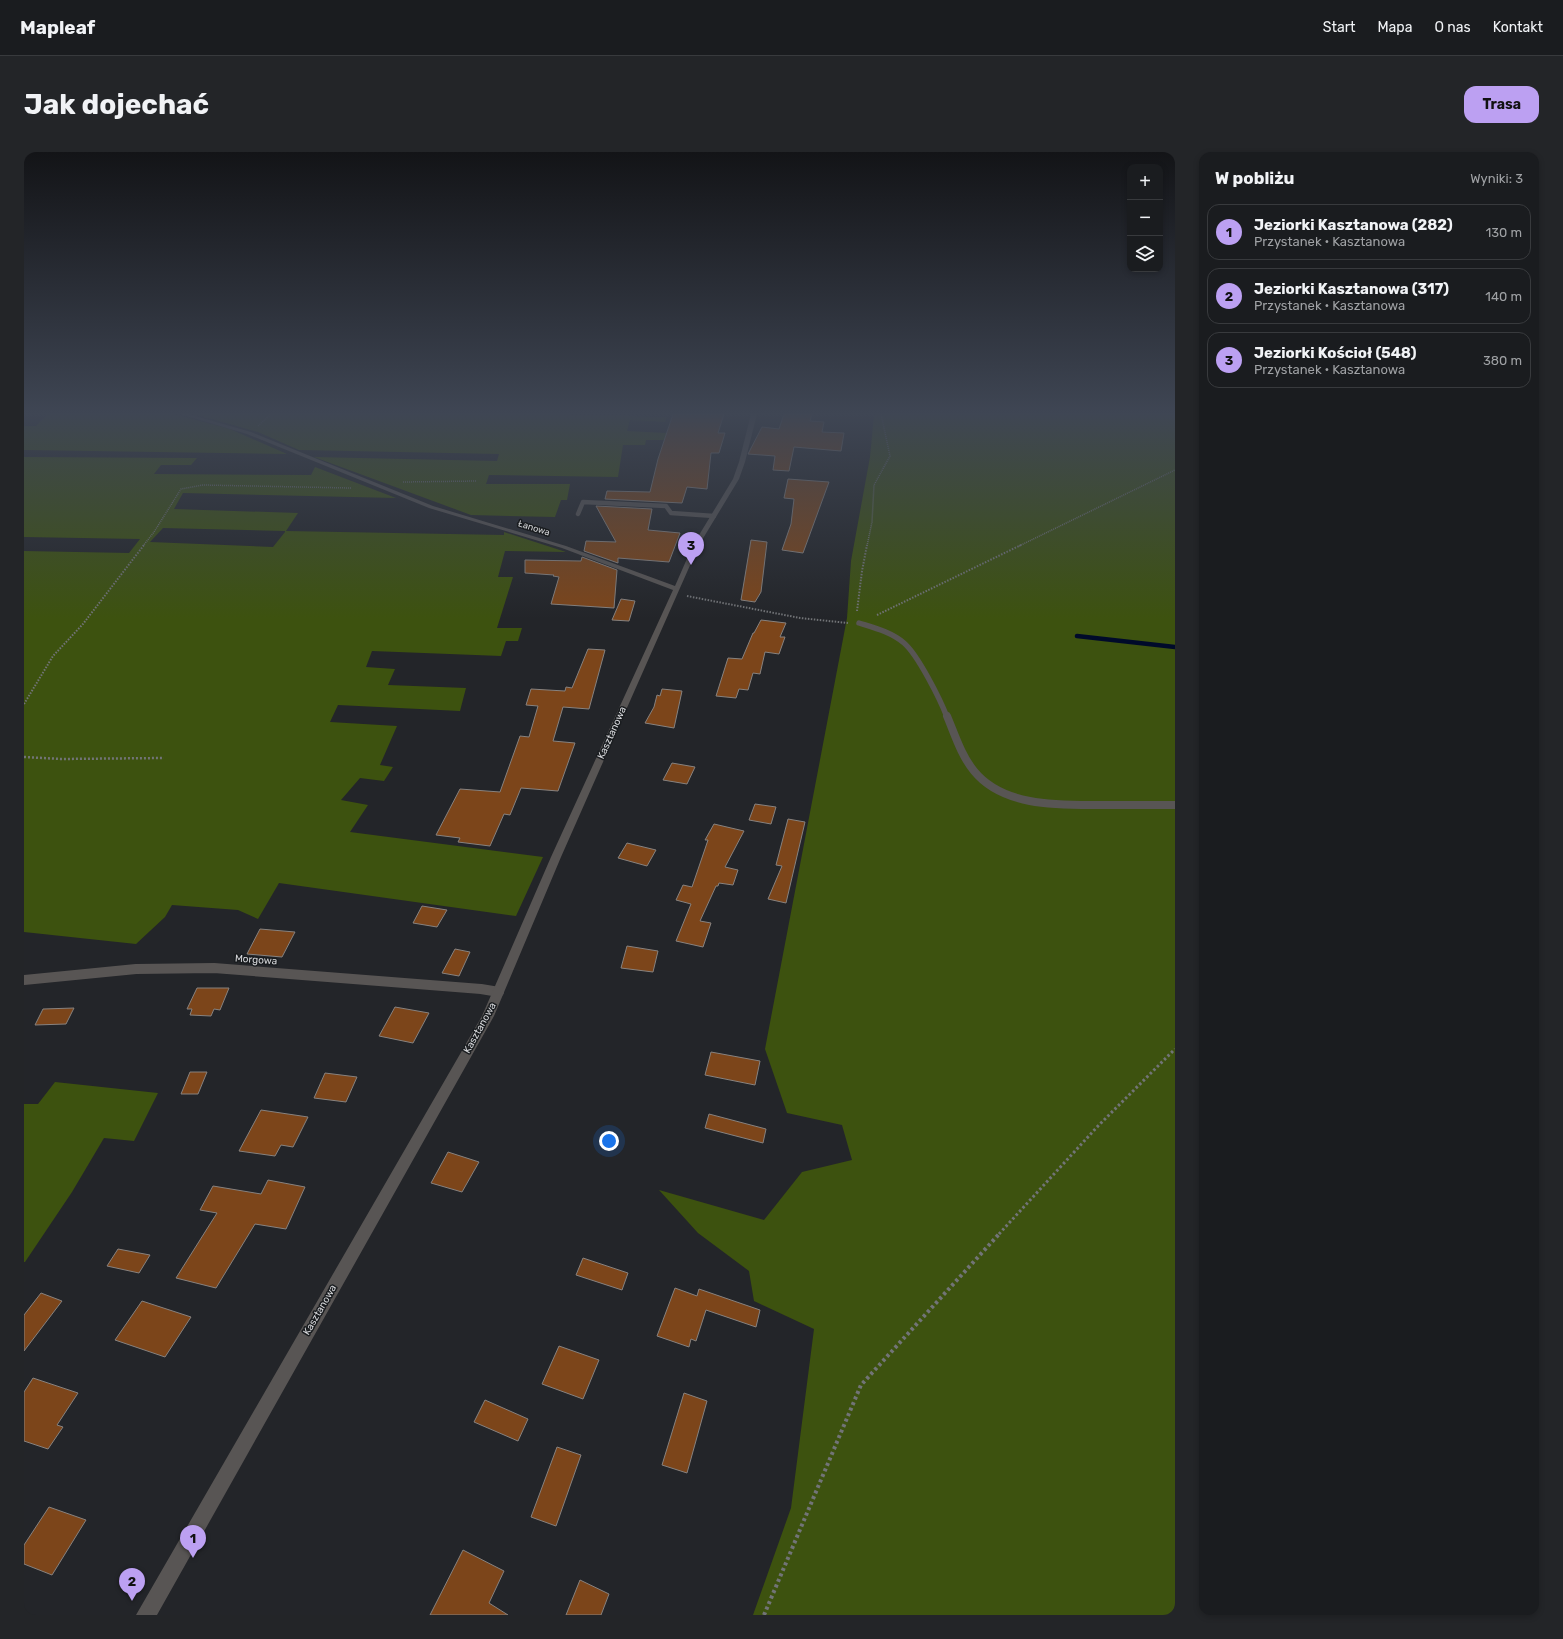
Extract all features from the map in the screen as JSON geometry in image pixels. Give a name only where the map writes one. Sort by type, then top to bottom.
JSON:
[{"type":"street","name":"Łanowa","points":[[366,482],[431,507],[564,547],[675,591]]},
{"type":"street","name":"Kasztanowa","points":[[146,1615],[488,1016],[493,991],[556,857],[696,544],[733,482]]},
{"type":"lane","points":[[578,514],[583,502],[666,506],[671,513],[714,516]]},
{"type":"lane","points":[[859,624],[883,630],[904,643],[915,655],[944,709],[964,757],[975,772],[990,785],[1013,796],[1032,802],[1055,805],[1175,805]]},
{"type":"lane","name":"Morgowa","points":[[24,980],[136,969],[214,968],[493,991]]},
{"type":"path","points":[[24,704],[53,656],[83,624],[154,532],[181,489],[204,484],[356,488],[375,486],[389,482]]},
{"type":"path","points":[[859,624],[858,611],[862,571],[872,522],[874,485],[876,482]]},
{"type":"path","points":[[675,591],[800,618],[859,624],[1150,482]]},
{"type":"path","points":[[24,757],[61,760],[164,758]]},
{"type":"path","points":[[764,1615],[861,1385],[1098,1126],[1175,1049]]},
{"type":"green space","points":[[24,482],[355,482],[396,498],[183,493],[174,509],[298,513],[286,531],[504,535],[504,532],[566,552],[505,551],[498,577],[513,577],[497,628],[522,628],[518,641],[506,641],[501,656],[372,651],[366,667],[395,669],[388,685],[466,688],[460,711],[338,705],[330,722],[397,726],[380,765],[393,767],[384,781],[360,778],[341,800],[368,805],[350,832],[543,857],[516,916],[279,883],[258,919],[238,910],[172,905],[165,917],[136,944],[24,932],[24,551],[129,553],[140,539],[24,537]],"holes":[[[163,528],[285,532],[273,547],[150,542]]]},
{"type":"green space","points":[[382,482],[570,484],[567,500],[561,500],[555,517],[471,515]]},
{"type":"green space","points":[[865,482],[1175,482],[1175,1615],[753,1615],[791,1508],[814,1329],[754,1301],[749,1271],[698,1233],[659,1190],[764,1220],[802,1172],[852,1160],[842,1125],[787,1113],[765,1049],[847,618],[851,561]]},
{"type":"green space","points":[[55,1082],[158,1093],[134,1141],[104,1138],[72,1192],[24,1262],[24,1104],[38,1104]]},
{"type":"building","points":[[652,482],[708,482],[707,489],[687,487],[682,503],[605,499],[607,491],[650,492]]},
{"type":"building","points":[[787,482],[829,482],[803,553],[782,550],[791,524],[794,499],[784,498]]},
{"type":"building","points":[[596,506],[652,509],[648,530],[680,533],[669,562],[618,558],[618,563],[584,551],[586,541],[616,542]]},
{"type":"building","points":[[751,540],[767,542],[761,592],[755,602],[741,600]]},
{"type":"building","points":[[582,557],[617,570],[614,608],[551,604],[559,577],[553,576],[554,575],[525,573],[525,560],[581,561]]},
{"type":"building","points":[[621,599],[635,601],[629,621],[612,620]]},
{"type":"building","points":[[761,620],[786,623],[780,637],[785,637],[779,654],[765,652],[760,674],[753,673],[748,690],[739,689],[736,698],[716,696],[728,658],[742,659],[753,633]]},
{"type":"building","points":[[588,649],[605,650],[589,709],[563,707],[553,741],[575,743],[558,791],[521,788],[510,815],[504,814],[490,846],[458,842],[460,838],[436,835],[460,789],[500,792],[520,736],[529,737],[538,706],[526,705],[531,689],[565,691],[566,687],[572,688]]},
{"type":"building","points":[[662,689],[682,691],[674,728],[645,723],[654,707],[657,695],[660,696]]},
{"type":"building","points":[[672,763],[695,767],[687,784],[663,780]]},
{"type":"building","points":[[755,804],[776,807],[771,824],[749,820]]},
{"type":"building","points":[[788,819],[805,822],[786,903],[768,899],[782,866],[776,865]]},
{"type":"building","points":[[714,824],[744,831],[725,867],[738,870],[733,885],[719,883],[718,886],[716,886],[700,921],[711,923],[703,947],[676,941],[691,904],[676,900],[683,885],[692,887],[708,840],[705,840]]},
{"type":"building","points":[[627,843],[656,850],[647,866],[618,858]]},
{"type":"building","points":[[422,906],[447,910],[437,927],[413,923]]},
{"type":"building","points":[[260,929],[295,932],[282,957],[247,954]]},
{"type":"building","points":[[627,946],[658,951],[653,972],[621,968]]},
{"type":"building","points":[[455,949],[470,952],[459,976],[442,973]]},
{"type":"building","points":[[197,988],[229,988],[220,1010],[214,1009],[211,1016],[190,1015],[192,1009],[187,1009]]},
{"type":"building","points":[[395,1007],[429,1013],[413,1043],[379,1036]]},
{"type":"building","points":[[74,1008],[66,1024],[35,1025],[43,1009]]},
{"type":"building","points":[[711,1052],[760,1061],[755,1085],[705,1075]]},
{"type":"building","points":[[190,1072],[207,1072],[198,1094],[181,1094]]},
{"type":"building","points":[[325,1073],[357,1077],[346,1102],[314,1098]]},
{"type":"building","points":[[261,1110],[308,1117],[293,1147],[281,1145],[275,1156],[239,1151]]},
{"type":"building","points":[[709,1114],[766,1129],[763,1143],[705,1128]]},
{"type":"building","points":[[448,1152],[479,1162],[462,1192],[431,1183]]},
{"type":"building","points":[[268,1180],[305,1187],[286,1229],[255,1224],[216,1288],[176,1278],[217,1213],[200,1210],[213,1186],[261,1194]]},
{"type":"building","points":[[118,1249],[150,1255],[139,1273],[107,1266]]},
{"type":"building","points":[[583,1258],[628,1273],[622,1290],[576,1275]]},
{"type":"building","points":[[675,1288],[697,1296],[699,1289],[760,1310],[756,1327],[706,1310],[696,1341],[691,1339],[689,1347],[657,1336]]},
{"type":"building","points":[[41,1293],[62,1301],[24,1351],[24,1315]]},
{"type":"building","points":[[142,1301],[191,1317],[165,1357],[115,1340]]},
{"type":"building","points":[[559,1346],[599,1360],[583,1399],[542,1384]]},
{"type":"building","points":[[33,1378],[78,1393],[57,1425],[63,1427],[48,1449],[24,1441],[24,1392]]},
{"type":"building","points":[[684,1393],[707,1401],[687,1473],[662,1465]]},
{"type":"building","points":[[485,1400],[528,1419],[518,1441],[474,1422]]},
{"type":"building","points":[[557,1447],[581,1455],[556,1526],[531,1517]]},
{"type":"building","points":[[49,1507],[86,1520],[52,1575],[24,1564],[24,1545]]},
{"type":"building","points":[[463,1550],[504,1571],[489,1603],[508,1615],[430,1615]]},
{"type":"building","points":[[580,1580],[609,1594],[601,1615],[566,1615]]},
{"type":"waterway","points":[[1077,636],[1175,647]]},
{"type":"place","name":"Jeziorki Kościoł (548)","points":[[691,565]]},
{"type":"place","name":"Jeziorki Kasztanowa (282)","points":[[193,1558]]},
{"type":"place","name":"Jeziorki Kasztanowa (317)","points":[[132,1601]]}]
